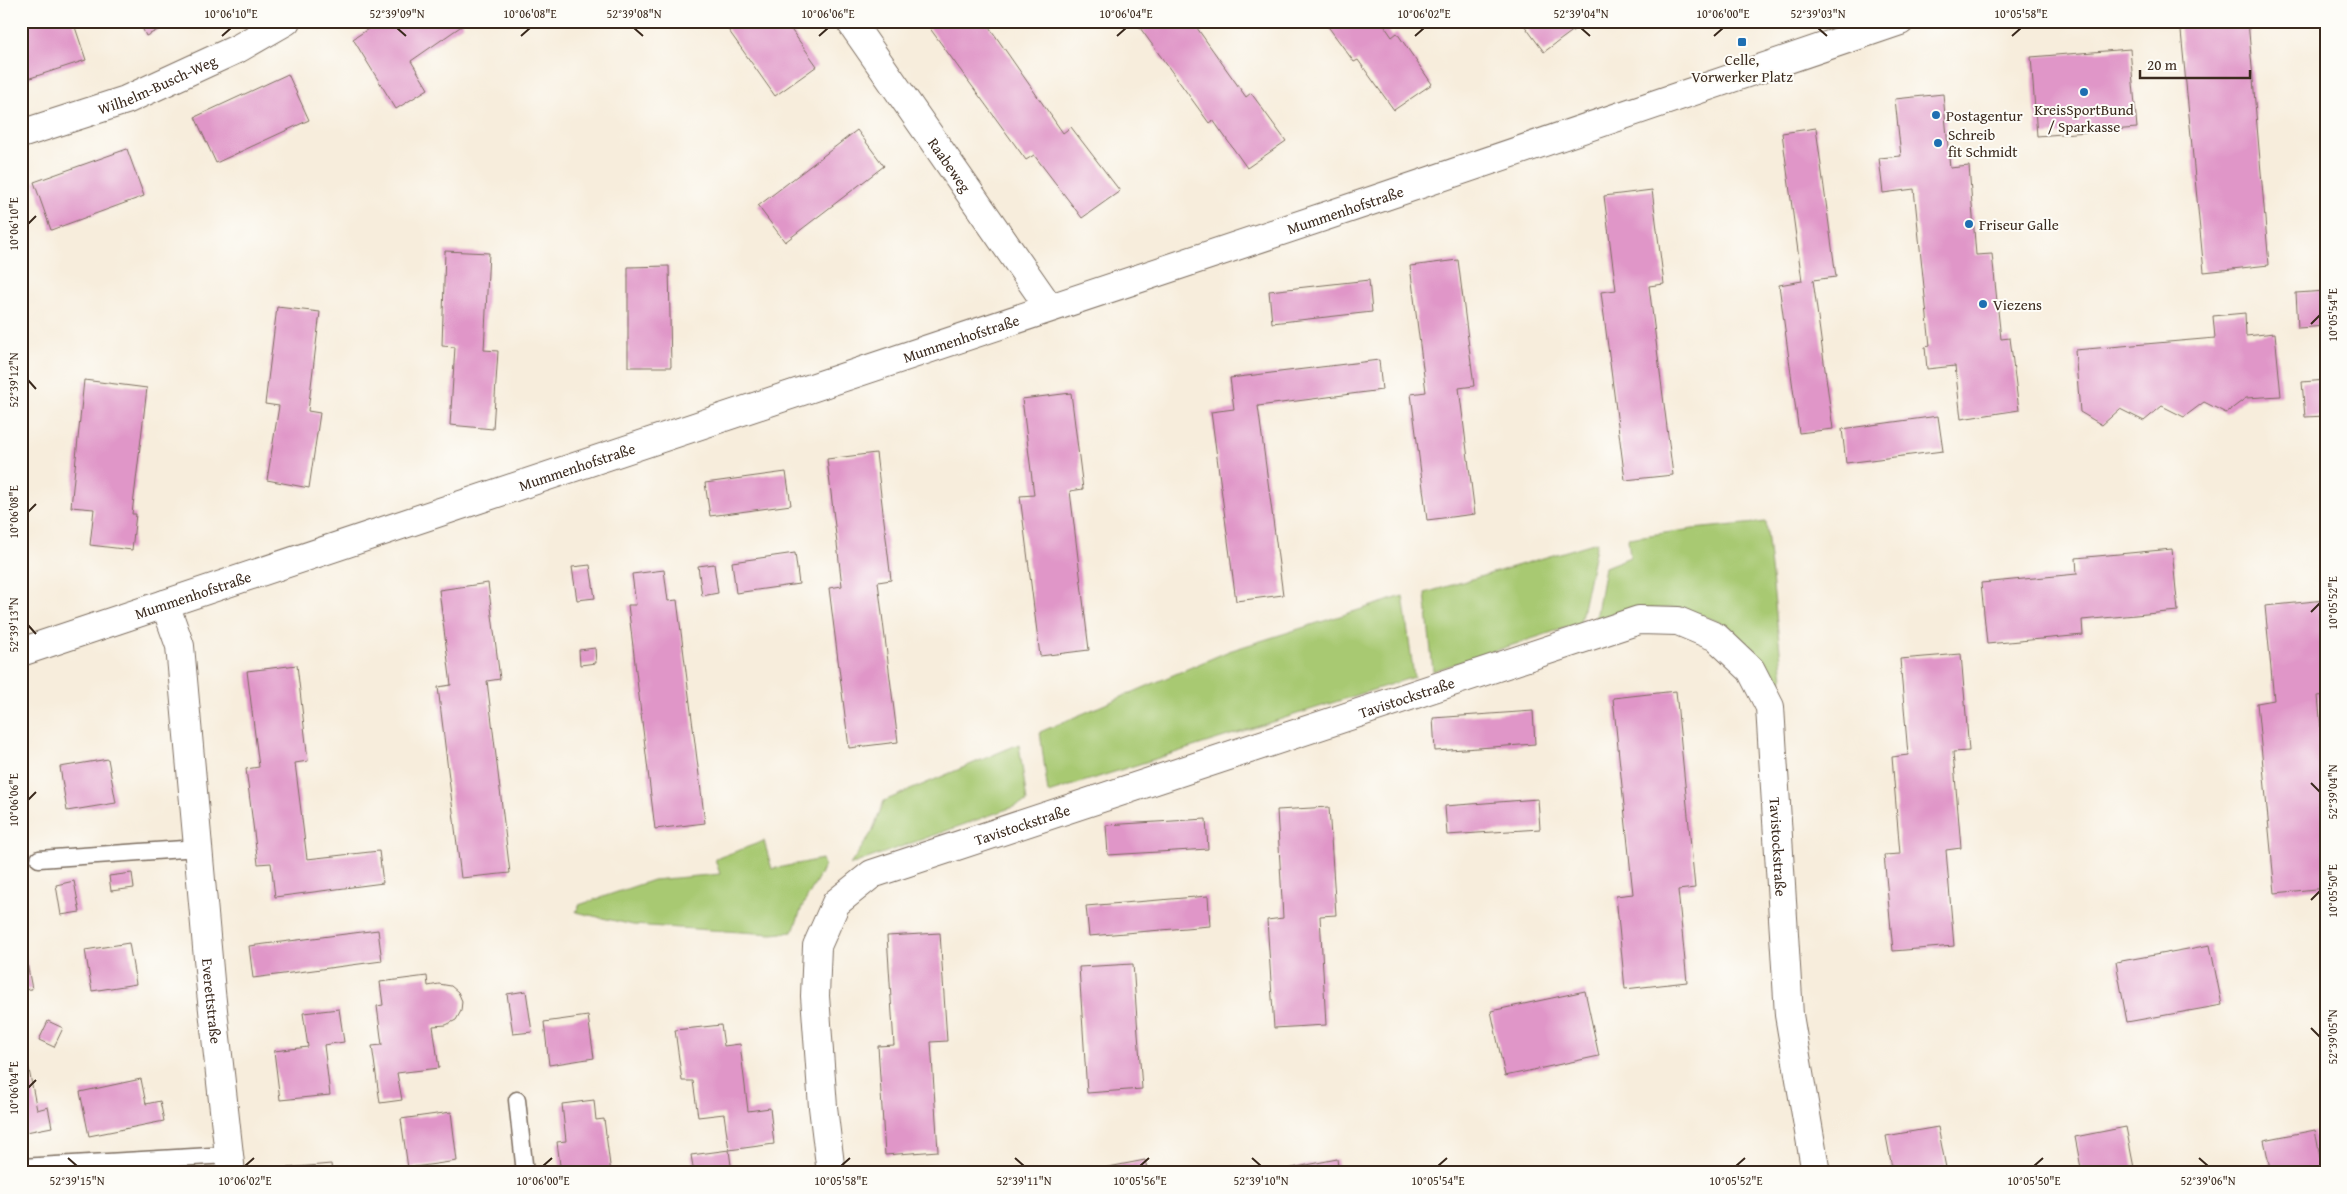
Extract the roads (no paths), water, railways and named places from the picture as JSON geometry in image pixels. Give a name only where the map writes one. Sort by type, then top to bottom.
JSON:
[{"type":"street","name":"Wilhelm-Busch-Weg","points":[[21,134],[126,100],[239,48],[286,21]]},
{"type":"street","name":"Raabeweg","points":[[850,21],[1049,308]]},
{"type":"street","name":"Mummenhofstraße","points":[[21,652],[1354,207],[1900,21]]},
{"type":"street","name":"Everettstraße","points":[[165,604],[180,646],[229,1164]]},
{"type":"street","name":"Tavistockstraße","points":[[831,1173],[823,1107],[815,996],[816,946],[836,904],[872,874],[1639,620],[1678,621],[1716,637],[1751,670],[1770,707],[1789,1015],[1816,1173]]},
{"type":"lane","points":[[39,859],[198,848]]},
{"type":"lane","points":[[517,1100],[525,1173]]},
{"type":"lane","name":"Everettstraße","points":[[21,1167],[229,1164]]},
{"type":"place","name":"Celle, Vorwerker Platz","points":[[1742,42]]},
{"type":"place","name":"KreisSportBund / Sparkasse","points":[[2084,92]]},
{"type":"place","name":"Postagentur","points":[[1936,115]]},
{"type":"place","name":"Schreib fit Schmidt","points":[[1938,143]]},
{"type":"place","name":"Friseur Galle","points":[[1969,224]]},
{"type":"place","name":"Viezens","points":[[1983,304]]}]
